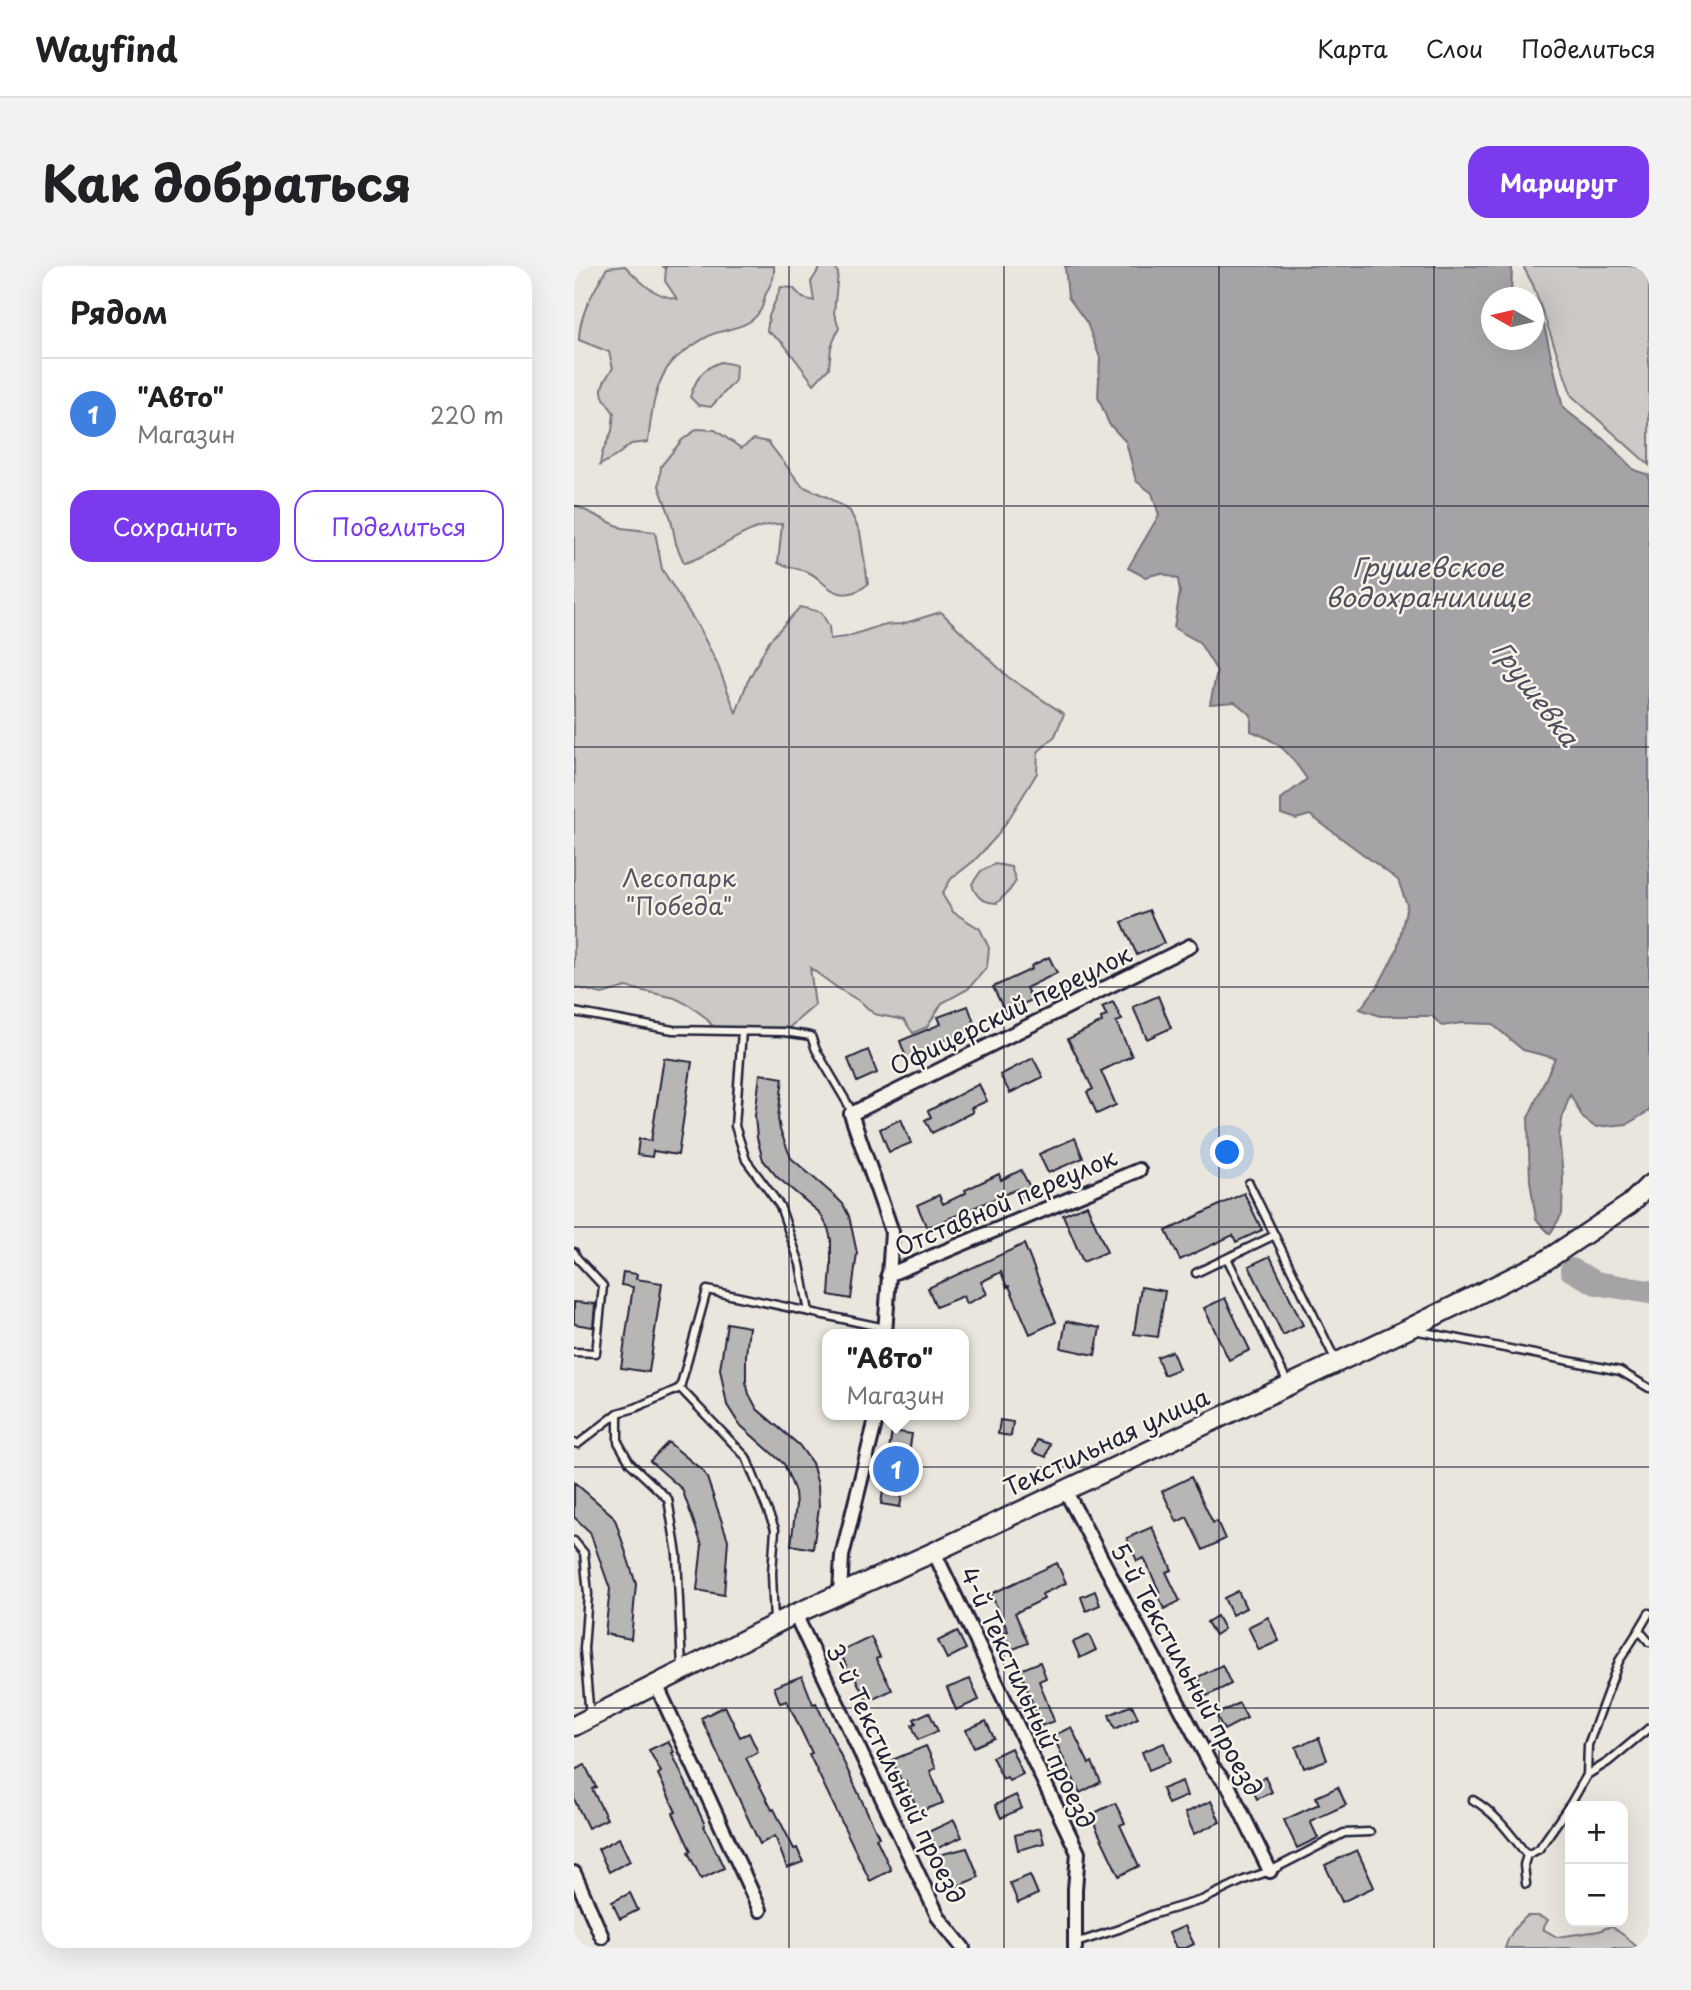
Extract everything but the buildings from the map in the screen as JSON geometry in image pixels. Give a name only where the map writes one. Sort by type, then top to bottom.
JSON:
[{"type":"main road","name":"Текстильная улица","points":[[582,1722],[840,1593],[934,1552],[1337,1363],[1545,1261],[1630,1204],[1649,1185]]},
{"type":"street","name":"Офицерский переулок","points":[[851,1114],[1190,946]]},
{"type":"street","points":[[851,1114],[891,1232],[885,1329]]},
{"type":"street","name":"Отставной переулок","points":[[888,1275],[1139,1170]]},
{"type":"street","points":[[840,1593],[842,1556],[876,1420]]},
{"type":"street","name":"5-й Текстильный проезд","points":[[1065,1490],[1212,1767],[1229,1787],[1269,1871]]},
{"type":"street","name":"4-й Текстильный проезд","points":[[934,1552],[1078,1853],[1072,1944]]},
{"type":"street","name":"3-й Текстильный проезд","points":[[795,1615],[939,1918],[963,1948]]},
{"type":"street","points":[[656,1684],[760,1910]]},
{"type":"street","points":[[574,1872],[602,1937]]},
{"type":"lane","points":[[574,1012],[673,1030],[784,1032],[811,1036],[816,1050],[849,1105],[851,1114]]},
{"type":"lane","points":[[742,1031],[736,1126],[747,1160],[780,1206],[800,1264],[809,1312]]},
{"type":"lane","points":[[1249,1183],[1337,1363]]},
{"type":"lane","points":[[1196,1273],[1275,1235]]},
{"type":"lane","points":[[574,1252],[603,1286],[596,1353],[574,1352]]},
{"type":"lane","points":[[1227,1258],[1289,1385]]},
{"type":"lane","points":[[680,1388],[706,1290],[877,1329]]},
{"type":"lane","points":[[1408,1329],[1620,1371],[1649,1388]]},
{"type":"lane","points":[[574,1443],[578,1444],[618,1413],[680,1388]]},
{"type":"lane","points":[[680,1388],[746,1457],[775,1529],[772,1573],[774,1625]]},
{"type":"lane","points":[[618,1413],[618,1442],[630,1463],[668,1499],[677,1554],[682,1672]]},
{"type":"lane","points":[[574,1541],[584,1553],[588,1594],[582,1722]]},
{"type":"lane","points":[[1526,1884],[1524,1865],[1527,1855],[1539,1849],[1587,1775],[1588,1745],[1619,1661],[1649,1613]]},
{"type":"lane","points":[[1639,1629],[1649,1642]]},
{"type":"lane","points":[[1587,1775],[1608,1762],[1649,1728]]},
{"type":"lane","points":[[1473,1800],[1488,1809],[1527,1855]]},
{"type":"lane","points":[[1072,1944],[1119,1930],[1151,1915],[1202,1900],[1269,1871],[1344,1833],[1370,1832]]},
{"type":"green space","points":[[625,266],[654,291],[677,299],[665,281],[666,268],[662,266],[774,266],[774,271],[762,308],[756,317],[739,327],[704,339],[673,361],[667,369],[654,399],[648,442],[631,444],[600,465],[602,453],[612,431],[614,413],[602,391],[613,368],[609,352],[579,340],[580,330],[588,303],[607,268]]},
{"type":"green space","points":[[821,266],[834,266],[838,273],[834,313],[839,328],[831,347],[829,368],[814,384],[783,343],[767,331],[769,316],[781,287],[793,288],[803,298],[814,301],[811,282]]},
{"type":"green space","points":[[1523,266],[1649,266],[1649,465],[1572,396],[1544,316],[1544,287],[1533,285]]},
{"type":"green space","points":[[721,362],[736,365],[735,381],[711,407],[698,405],[690,397],[697,380],[709,367]]},
{"type":"green space","points":[[697,429],[715,430],[741,448],[754,439],[768,442],[802,486],[850,511],[860,532],[868,584],[854,592],[838,593],[810,573],[778,563],[782,524],[756,528],[684,563],[659,486],[661,466],[682,440]]},
{"type":"green space","name":"Лесопарк \"Победа\"","points":[[574,505],[622,528],[655,532],[662,569],[699,628],[717,663],[736,713],[747,683],[769,641],[800,607],[821,612],[829,626],[830,639],[846,637],[882,625],[902,624],[941,612],[1008,677],[1064,714],[1055,736],[1038,752],[1037,773],[1010,817],[975,860],[951,879],[942,894],[953,912],[980,929],[989,948],[987,967],[968,989],[942,1003],[927,1027],[913,1033],[904,1020],[874,1014],[861,1002],[810,968],[815,1005],[784,1032],[717,1031],[705,1017],[675,998],[626,987],[602,994],[574,987]]},
{"type":"green space","points":[[995,864],[1011,867],[1016,881],[997,903],[981,898],[972,884],[981,871]]},
{"type":"green space","points":[[1527,1916],[1538,1916],[1548,1920],[1543,1929],[1557,1937],[1612,1927],[1638,1948],[1505,1948],[1519,1923]]},
{"type":"water","name":"Грушевское водохранилище","points":[[1065,266],[1512,266],[1511,287],[1481,287],[1481,350],[1544,350],[1544,325],[1563,408],[1607,442],[1634,470],[1649,475],[1649,1111],[1627,1124],[1595,1127],[1583,1118],[1570,1094],[1559,1136],[1563,1176],[1562,1214],[1550,1234],[1536,1219],[1530,1181],[1528,1118],[1555,1058],[1523,1050],[1492,1024],[1462,1023],[1442,1026],[1432,1016],[1380,1016],[1360,1009],[1378,986],[1397,950],[1407,905],[1398,880],[1310,815],[1296,819],[1281,814],[1281,799],[1307,779],[1283,749],[1270,739],[1251,731],[1251,715],[1235,702],[1210,704],[1217,671],[1199,642],[1174,628],[1180,592],[1178,579],[1161,573],[1145,577],[1128,568],[1159,515],[1152,493],[1136,481],[1126,442],[1109,424],[1098,397],[1100,358],[1087,323],[1068,297]]},
{"type":"waterway","points":[[1572,1270],[1596,1283],[1649,1292]]},
{"type":"place","name":"\"Авто\"","points":[[896,1469]]},
{"type":"water label","name":"Грушевка","points":[[1535,694]]}]
